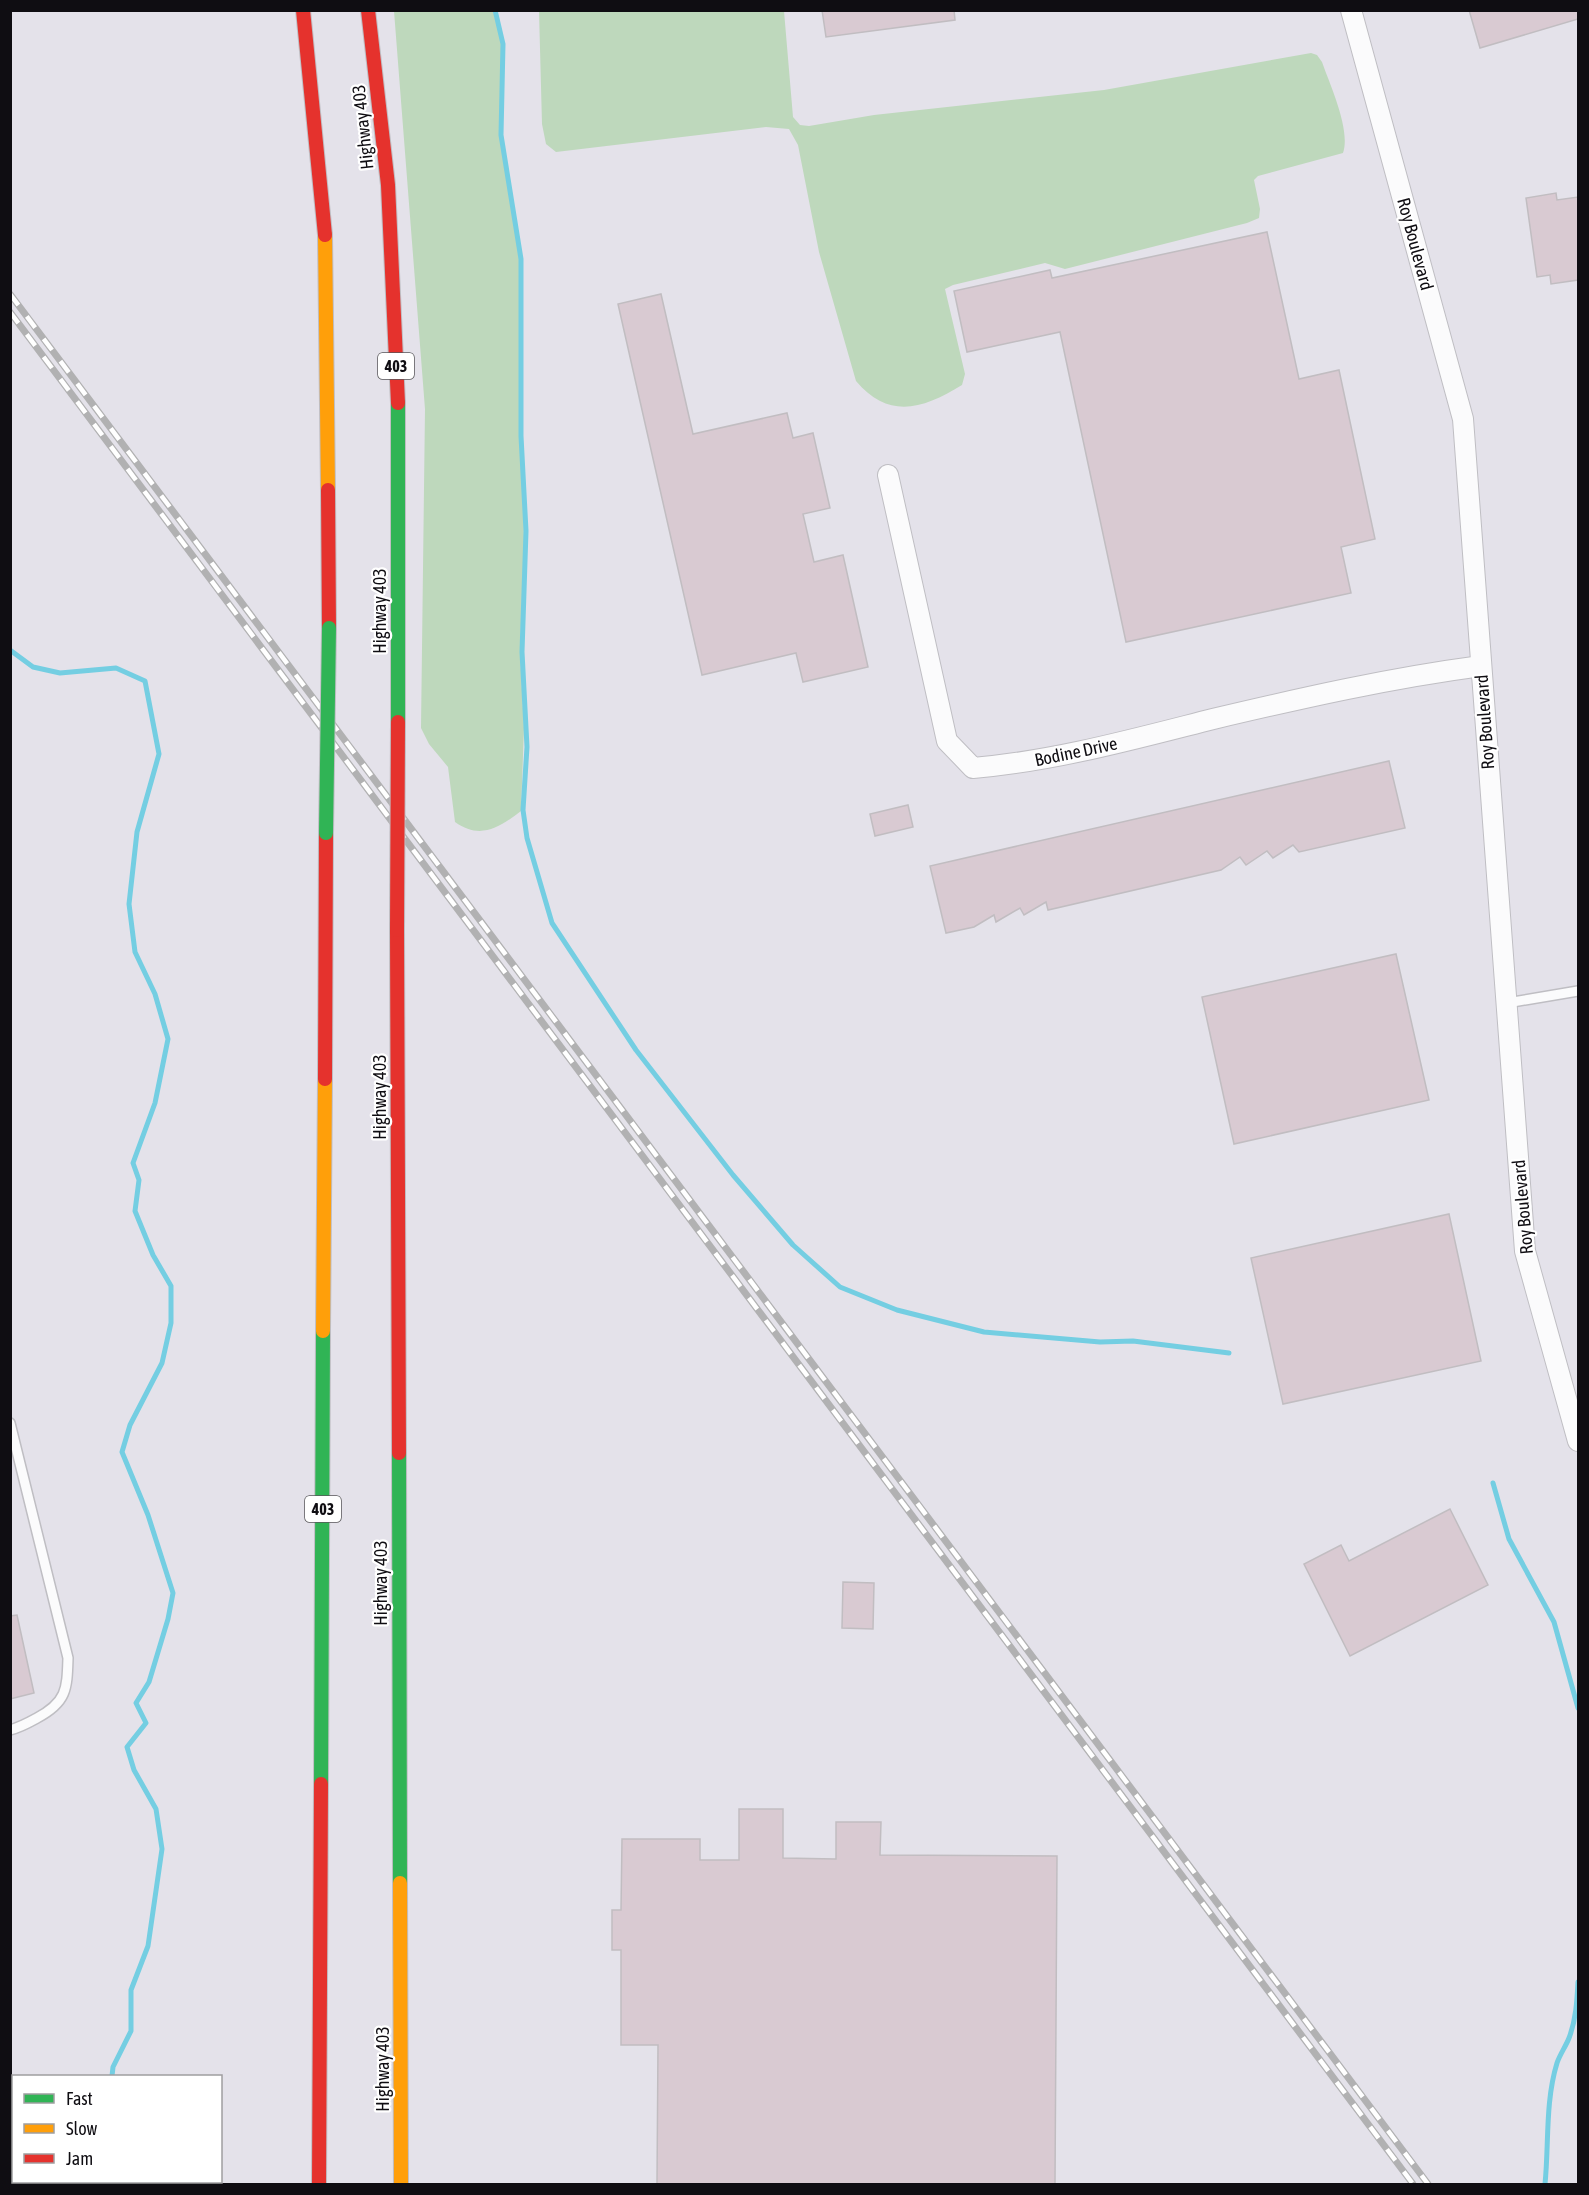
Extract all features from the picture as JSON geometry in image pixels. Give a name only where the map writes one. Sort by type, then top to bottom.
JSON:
[{"type":"highway","name":"403","points":[[303,10],[325,217],[329,628],[319,2184]]},
{"type":"highway","name":"Highway 403","points":[[368,10],[388,185],[398,414],[397,930],[401,2184]]},
{"type":"street","name":"Roy Boulevard","points":[[1351,10],[1463,419],[1525,1251],[1572,1396],[1578,1441]]},
{"type":"street","name":"Bodine Drive","points":[[888,475],[947,741],[973,768],[1012,765],[1065,754],[1355,686],[1481,666]]},
{"type":"lane","points":[[1507,1003],[1578,992]]},
{"type":"lane","points":[[10,1423],[68,1658],[67,1685],[56,1708],[20,1728],[10,1730]]},
{"type":"green space","points":[[394,11],[493,11],[502,44],[499,136],[506,163],[519,258],[519,436],[523,468],[524,543],[520,651],[524,728],[521,811],[497,827],[481,831],[455,822],[448,767],[429,744],[421,728],[425,409]]},
{"type":"green space","points":[[539,11],[784,11],[793,117],[800,125],[809,126],[874,115],[1104,90],[1311,53],[1317,55],[1322,62],[1330,83],[1342,120],[1345,143],[1343,153],[1258,176],[1254,180],[1260,209],[1259,218],[1247,223],[1065,269],[1045,263],[953,285],[945,289],[965,374],[962,385],[920,405],[894,406],[868,393],[856,381],[819,252],[798,145],[789,129],[766,127],[556,152],[546,144],[542,124]]},
{"type":"building","points":[[822,10],[954,10],[955,20],[826,37]]},
{"type":"building","points":[[1469,10],[1578,10],[1578,19],[1480,48]]},
{"type":"building","points":[[1556,193],[1557,200],[1578,197],[1578,280],[1551,284],[1550,275],[1537,277],[1526,198]]},
{"type":"building","points":[[1267,232],[1299,379],[1339,370],[1375,539],[1341,547],[1351,593],[1126,642],[1060,332],[967,352],[954,291],[1050,270],[1052,278]]},
{"type":"building","points":[[661,294],[693,434],[787,413],[793,438],[813,433],[830,508],[803,514],[814,562],[843,555],[868,667],[803,682],[796,653],[702,675],[618,304]]},
{"type":"building","points":[[1389,761],[1405,828],[1299,852],[1293,845],[1273,858],[1267,851],[1246,865],[1240,857],[1221,870],[1048,910],[1046,902],[1024,915],[1020,908],[996,922],[994,915],[974,927],[946,933],[930,866]]},
{"type":"building","points":[[908,805],[913,827],[875,836],[870,814]]},
{"type":"building","points":[[1396,954],[1429,1100],[1234,1144],[1202,997]]},
{"type":"building","points":[[1449,1214],[1481,1361],[1283,1404],[1251,1258]]},
{"type":"building","points":[[1450,1509],[1488,1585],[1350,1656],[1304,1564],[1341,1545],[1349,1561]]},
{"type":"building","points":[[843,1582],[874,1583],[873,1629],[842,1628]]},
{"type":"building","points":[[17,1615],[34,1693],[10,1699],[10,1616]]},
{"type":"building","points":[[739,1809],[783,1809],[783,1858],[836,1859],[836,1822],[881,1822],[880,1855],[1057,1856],[1055,2184],[657,2184],[658,2045],[621,2045],[621,1950],[612,1950],[612,1910],[621,1910],[622,1839],[700,1839],[700,1860],[739,1860]]},
{"type":"waterway","points":[[495,10],[503,44],[501,135],[521,259],[521,436],[526,531],[522,652],[527,747],[523,810],[527,838],[552,923],[636,1050],[733,1175],[793,1245],[840,1287],[897,1310],[984,1332],[1100,1342],[1133,1341],[1229,1353]]},
{"type":"waterway","points":[[10,650],[33,667],[60,673],[116,668],[145,681],[159,754],[137,832],[129,904],[135,952],[155,994],[168,1039],[155,1103],[133,1163],[139,1180],[135,1211],[153,1255],[171,1286],[171,1323],[162,1363],[130,1425],[122,1452],[148,1515],[173,1593],[168,1619],[149,1682],[136,1703],[146,1723],[127,1747],[134,1770],[156,1809],[162,1849],[148,1946],[131,1990],[131,2031],[113,2067],[112,2075]]},
{"type":"waterway","points":[[1493,1483],[1509,1539],[1554,1622],[1578,1708]]},
{"type":"waterway","points":[[1545,2184],[1553,2078],[1573,2024],[1578,1982]]},
{"type":"railway","points":[[10,294],[1428,2184]]},
{"type":"railway","points":[[10,312],[1413,2184]]},
{"type":"traffic: fast","points":[[398,403],[398,722]]},
{"type":"traffic: fast","points":[[326,833],[329,628]]},
{"type":"traffic: fast","points":[[321,1784],[323,1331]]},
{"type":"traffic: fast","points":[[399,1453],[400,1883]]},
{"type":"traffic: slow","points":[[325,235],[328,490]]},
{"type":"traffic: slow","points":[[323,1331],[325,1079]]},
{"type":"traffic: slow","points":[[400,1883],[401,2184]]},
{"type":"traffic: jam","points":[[303,10],[325,235]]},
{"type":"traffic: jam","points":[[368,10],[388,185],[398,403]]},
{"type":"traffic: jam","points":[[328,490],[329,628]]},
{"type":"traffic: jam","points":[[397,930],[398,722]]},
{"type":"traffic: jam","points":[[325,1079],[326,833]]},
{"type":"traffic: jam","points":[[397,930],[399,1453]]},
{"type":"traffic: jam","points":[[319,2184],[321,1784]]}]
